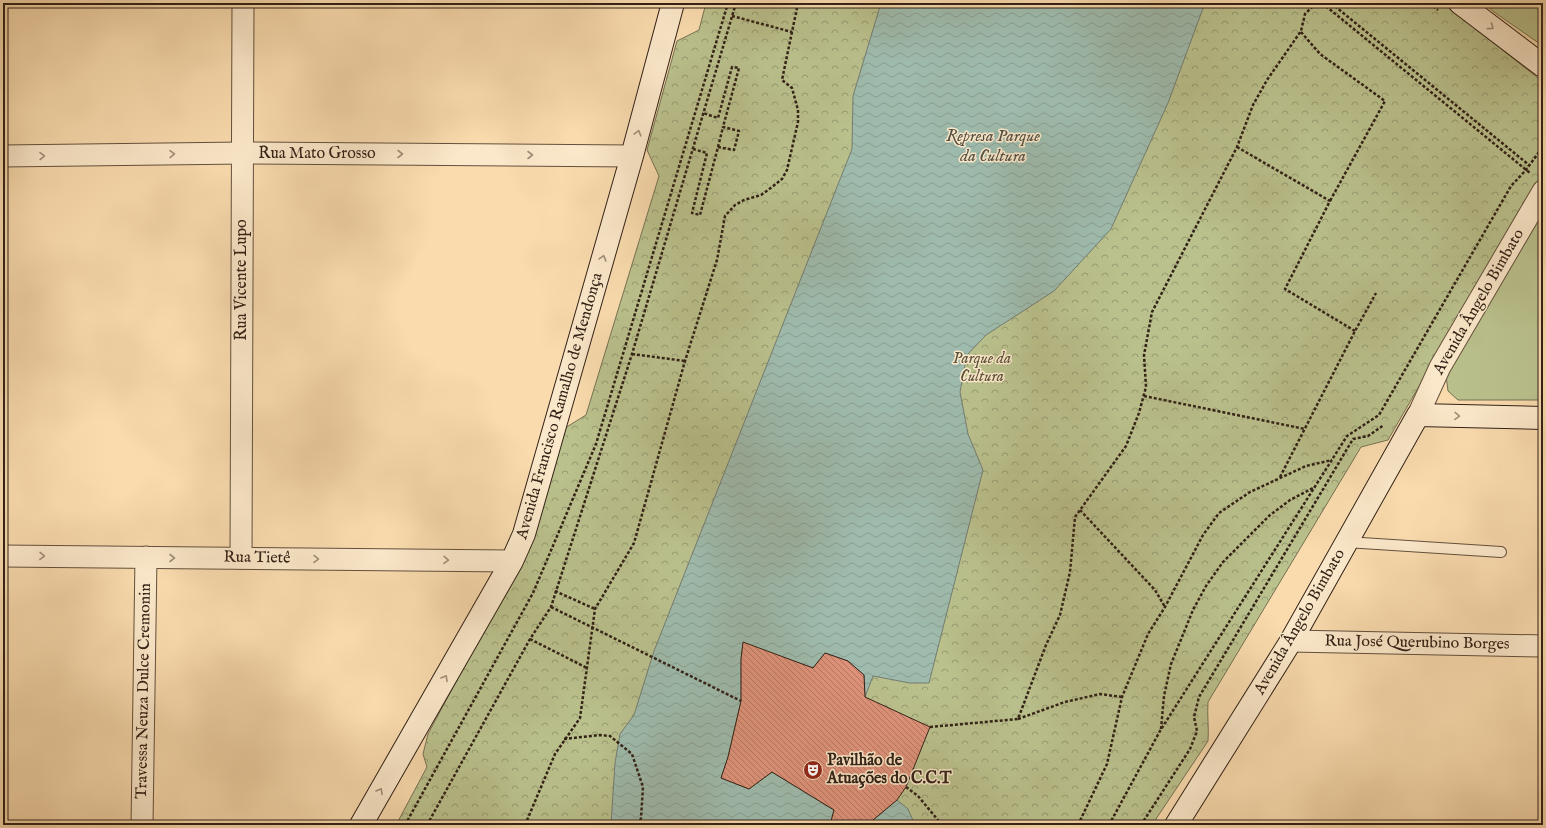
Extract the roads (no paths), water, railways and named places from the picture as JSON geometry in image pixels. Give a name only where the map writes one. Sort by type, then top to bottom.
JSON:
[{"type":"street","name":"Rua Vicente Lupo","points":[[241,558],[243,3]]},
{"type":"street","name":"Avenida Francisco Ramalho de Mendonça","points":[[361,825],[512,561],[524,534],[632,156],[673,3]]},
{"type":"street","points":[[1460,3],[1543,66]]},
{"type":"street","name":"Rua Mato Grosso","points":[[3,156],[243,153],[632,156]]},
{"type":"street","name":"Avenida Ângelo Bimbato","points":[[1176,825],[1291,641],[1418,415],[1440,367],[1537,183]]},
{"type":"street","points":[[1418,415],[1543,418]]},
{"type":"street","name":"Rua Tietê","points":[[3,556],[512,561]]},
{"type":"street","name":"Travessa Neuza Dulce Cremonin","points":[[142,825],[146,558]]},
{"type":"street","name":"Rua José Querubino Borges","points":[[1291,641],[1543,646]]},
{"type":"lane","points":[[1346,542],[1501,552]]},
{"type":"water","name":"Represa Parque da Cultura","points":[[881,3],[1205,3],[1168,103],[1111,229],[1054,291],[986,335],[967,355],[960,392],[968,434],[983,470],[929,683],[910,683],[873,676],[865,697],[864,675],[848,661],[825,653],[813,668],[743,643],[741,659],[741,701],[728,757],[721,778],[749,789],[772,772],[834,810],[830,825],[611,825],[615,763],[620,734],[634,715],[654,651],[852,149],[853,96]]},
{"type":"water","points":[[897,800],[908,809],[915,825],[867,825]]},
{"type":"place","name":"Pavilhão de Atuações do C.C.T","points":[[813,770]]},
{"type":"park label","name":"Parque da Cultura","points":[[982,368]]}]
